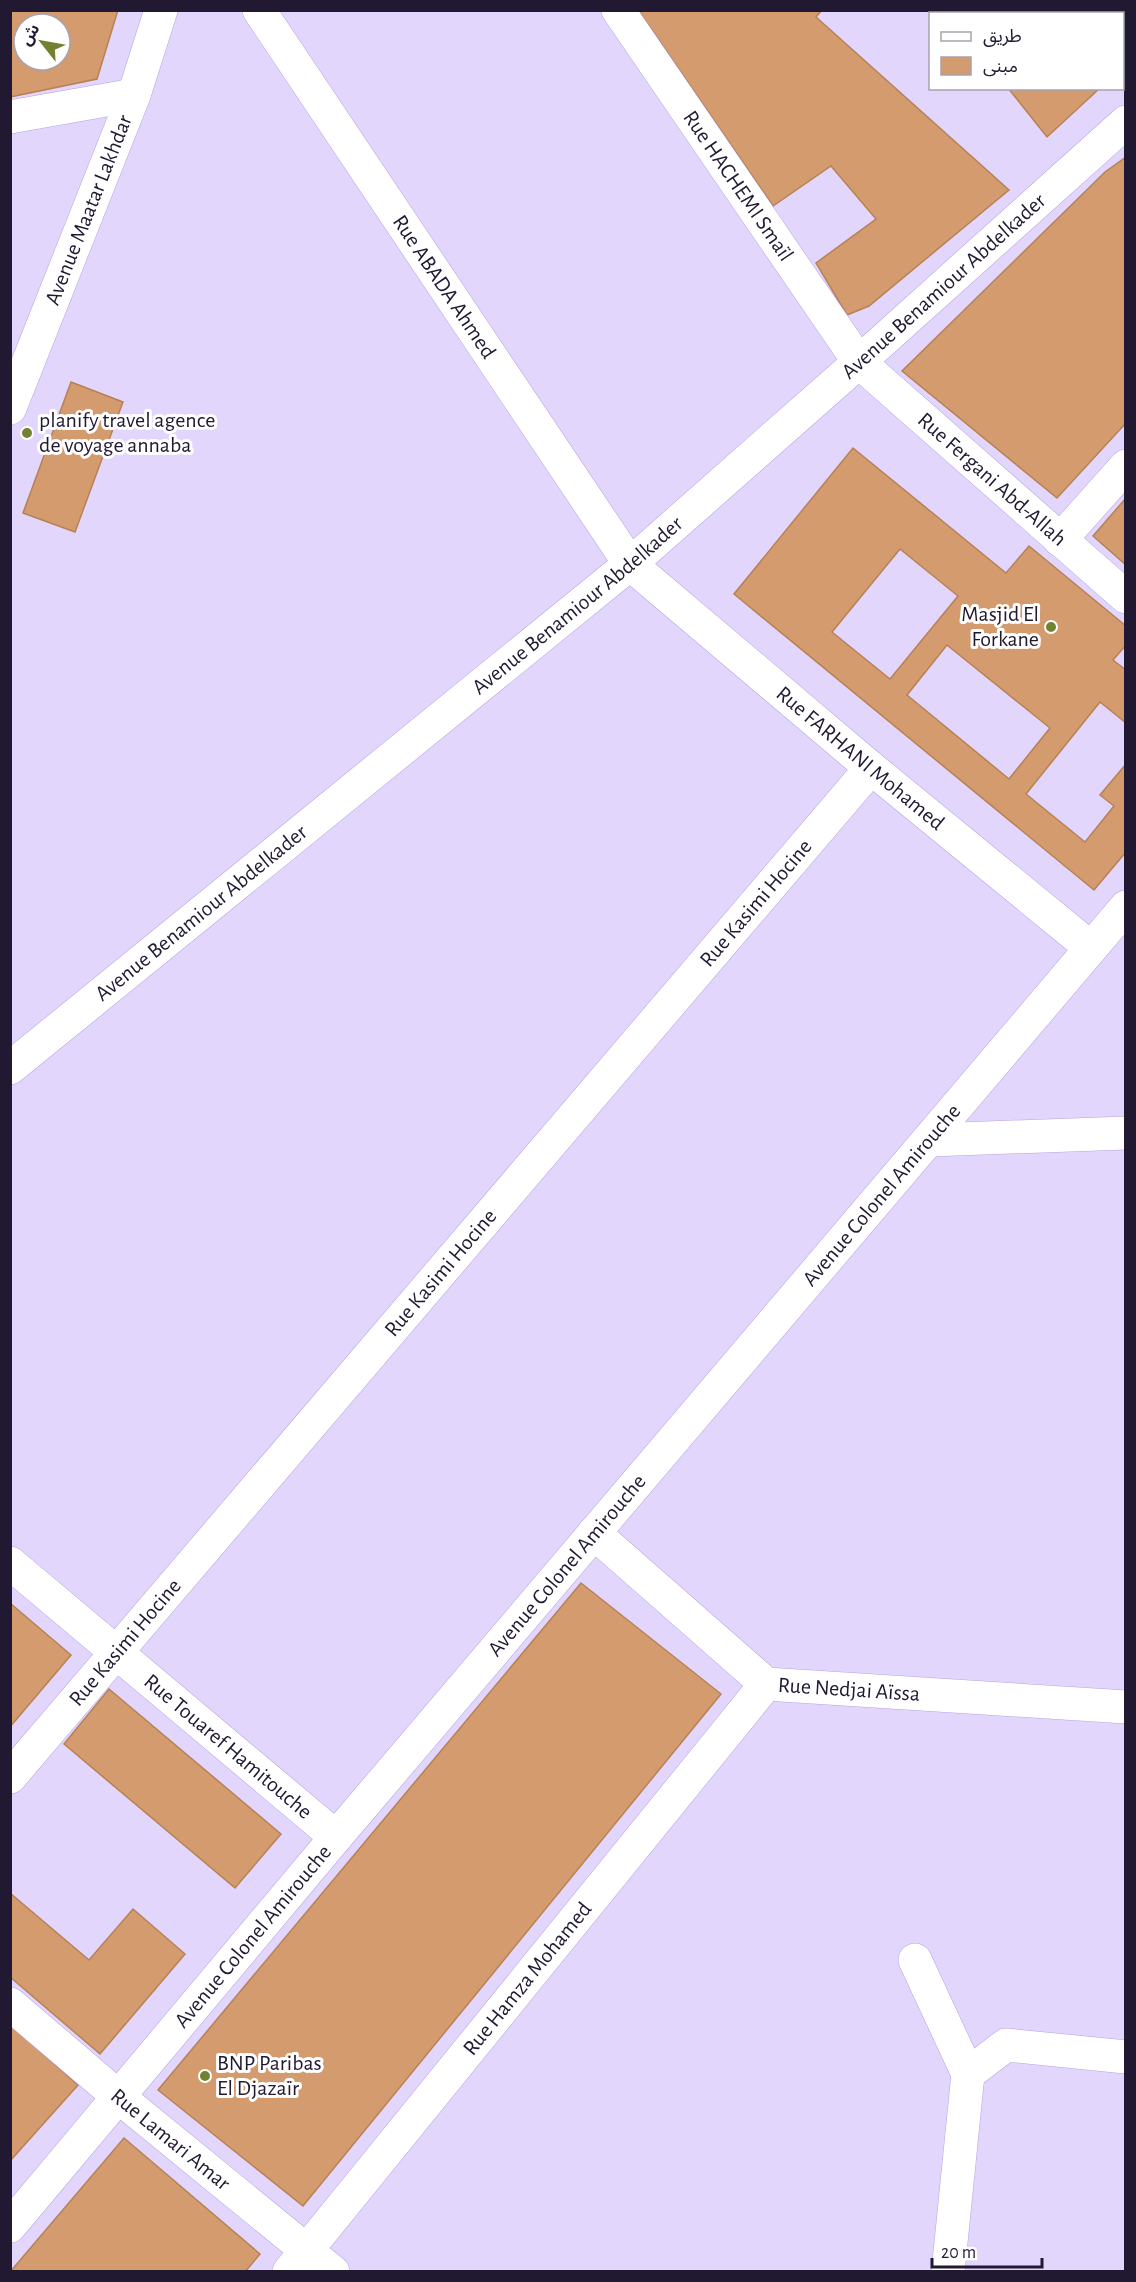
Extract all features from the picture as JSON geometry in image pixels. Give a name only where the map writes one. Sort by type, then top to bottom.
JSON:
[{"type":"street","name":"Avenue Maatar Lakhdar","points":[[10,408],[134,95],[161,10]]},
{"type":"street","name":"Rue ABADA Ahmed","points":[[259,10],[630,564]]},
{"type":"street","name":"Rue HACHEMI Smaïl","points":[[618,10],[859,362]]},
{"type":"street","points":[[10,117],[134,95]]},
{"type":"street","name":"Avenue Benamiour Abdelkader","points":[[10,1068],[630,564],[859,362],[1125,122]]},
{"type":"street","name":"Rue Fergani Abd-Allah","points":[[859,362],[1125,597]]},
{"type":"street","points":[[1060,540],[1125,466]]},
{"type":"street","name":"Rue FARHANI Mohamed","points":[[630,564],[871,768],[1091,948]]},
{"type":"street","name":"Rue Kasimi Hocine","points":[[10,1777],[871,768]]},
{"type":"street","name":"Avenue Colonel Amirouche","points":[[10,2226],[120,2098],[336,1837],[930,1140],[1125,907]]},
{"type":"street","points":[[930,1140],[1125,1133]]},
{"type":"street","name":"Rue Nedjai Aïssa","points":[[594,1533],[766,1684],[1125,1707]]},
{"type":"street","name":"Rue Touaref Hamitouche","points":[[10,1563],[336,1837]]},
{"type":"street","name":"Rue Hamza Mohamed","points":[[298,2261],[766,1684]]},
{"type":"street","points":[[915,1960],[968,2074],[948,2271]]},
{"type":"street","name":"Rue Lamari Amar","points":[[10,2004],[120,2098],[298,2261],[333,2271]]},
{"type":"street","points":[[968,2074],[1006,2045],[1125,2057]]},
{"type":"building","points":[[10,10],[118,10],[97,79],[10,97]]},
{"type":"building","points":[[638,10],[822,10],[816,17],[1009,190],[869,306],[847,315],[816,263],[876,219],[831,166],[773,206]]},
{"type":"building","points":[[942,10],[1126,10],[1126,67],[1124,68],[1124,12],[944,12]]},
{"type":"building","points":[[1010,90],[1098,90],[1047,137]]},
{"type":"building","points":[[1126,157],[1126,423],[1057,498],[902,371],[1105,172]]},
{"type":"building","points":[[71,382],[123,402],[75,532],[23,513]]},
{"type":"building","points":[[853,448],[1006,573],[1029,546],[1126,626],[1126,645],[1113,660],[1126,670],[1126,723],[1100,702],[1026,794],[1085,842],[1114,806],[1100,795],[1126,764],[1126,852],[1094,890],[734,594]],"holes":[[[900,549],[958,596],[890,679],[832,632]],[[947,645],[1050,728],[1009,779],[907,695]]]},
{"type":"building","points":[[1126,498],[1126,565],[1093,536]]},
{"type":"building","points":[[581,1583],[721,1694],[303,2206],[158,2090]]},
{"type":"building","points":[[10,1603],[71,1655],[10,1727]]},
{"type":"building","points":[[109,1689],[281,1834],[235,1888],[64,1744]]},
{"type":"building","points":[[10,1893],[89,1960],[133,1909],[185,1954],[100,2054],[10,1977]]},
{"type":"building","points":[[12,2026],[78,2085],[10,2161],[10,2027]]},
{"type":"building","points":[[124,2138],[260,2254],[245,2272],[10,2272]]},
{"type":"place","name":"planify travel agence de voyage annaba","points":[[27,433]]},
{"type":"place","name":"Masjid El Forkane","points":[[1051,627]]},
{"type":"place","name":"BNP Paribas El Djazaïr","points":[[205,2076]]}]
